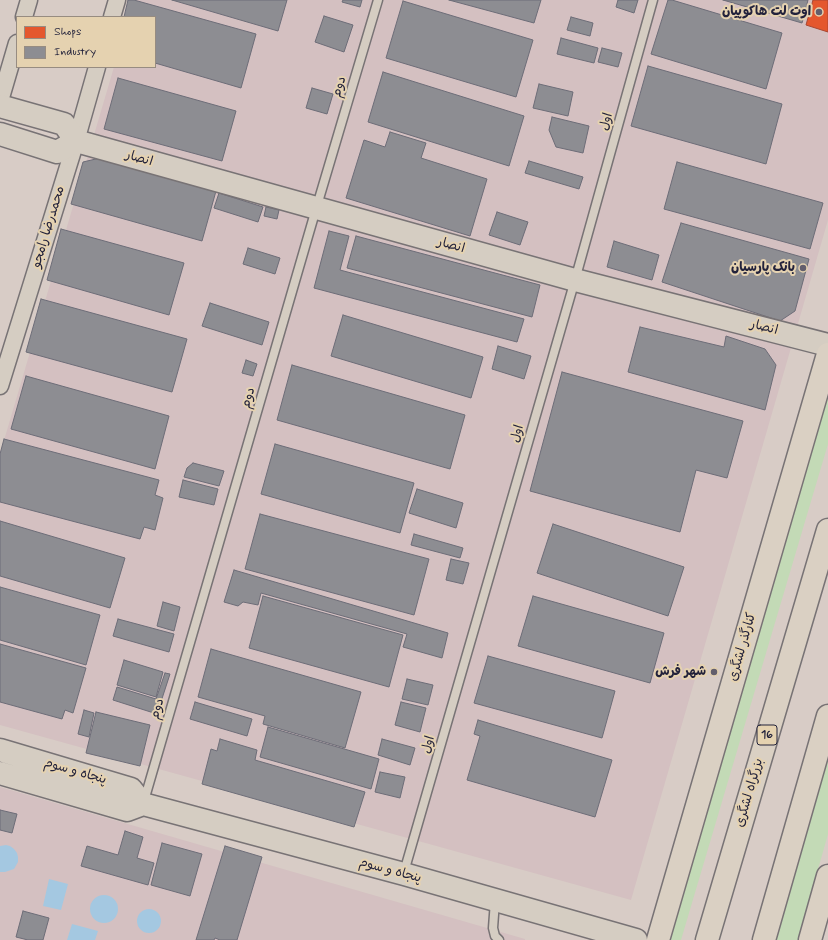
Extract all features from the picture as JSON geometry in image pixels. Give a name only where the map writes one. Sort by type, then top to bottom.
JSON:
[{"type":"main road","name":"کنارگذر لشگری","points":[[658,940],[828,354]]},
{"type":"main road","name":"بزرگراه لشگری","points":[[706,940],[828,530]]},
{"type":"main road","points":[[764,940],[828,716]]},
{"type":"main road","points":[[810,940],[828,876]]},
{"type":"street","points":[[24,16],[29,0]]},
{"type":"street","points":[[112,16],[117,0]]},
{"type":"street","points":[[0,101],[16,46]]},
{"type":"street","name":"محمدرضا رامجو","points":[[0,386],[76,141],[97,68]]},
{"type":"street","points":[[0,106],[64,124],[76,141],[58,152],[0,134]]},
{"type":"street","name":"انصار","points":[[76,141],[575,280],[828,345]]},
{"type":"street","name":"پنجاه و سوم","points":[[0,750],[131,789],[143,804]]},
{"type":"street","name":"پنجاه و سوم","points":[[0,773],[127,810],[143,804],[404,874],[636,940]]},
{"type":"lane","name":"دوم","points":[[143,804],[378,0]]},
{"type":"lane","name":"اول","points":[[404,874],[575,280],[653,0]]},
{"type":"lane","points":[[496,900],[493,928],[495,936],[499,940]]},
{"type":"shaded area","points":[[134,0],[828,0],[828,220],[631,900],[0,725],[0,454],[114,68],[156,68],[156,16],[154,16]]},
{"type":"shaded area","points":[[0,787],[525,939],[525,940],[0,940]]},
{"type":"green space","points":[[828,386],[828,444],[681,940],[668,940]]},
{"type":"green space","points":[[828,756],[828,834],[798,940],[775,940]]},
{"type":"water","points":[[0,846],[10,846],[17,853],[18,862],[14,869],[0,872]]},
{"type":"water","points":[[49,879],[68,884],[61,910],[43,906]]},
{"type":"water","points":[[104,895],[114,899],[118,909],[114,919],[104,923],[94,919],[90,909],[94,899]]},
{"type":"water","points":[[149,909],[158,912],[161,921],[158,930],[149,933],[140,930],[137,921],[140,912]]},
{"type":"water","points":[[72,924],[98,931],[95,940],[67,940]]},
{"type":"building: Shops","name":"اوت لت هاکوپیان","points":[[813,0],[828,0],[828,32],[806,25]]},
{"type":"building: Industry","points":[[128,0],[134,0],[256,34],[241,88],[156,63],[156,16],[124,16]]},
{"type":"building: Industry","points":[[172,0],[287,0],[278,31]]},
{"type":"building: Industry","points":[[343,0],[362,0],[360,7],[342,2]]},
{"type":"building: Industry","points":[[449,0],[541,0],[534,23]]},
{"type":"building: Industry","points":[[618,0],[638,0],[634,13],[616,7]]},
{"type":"building: Industry","points":[[668,0],[782,33],[766,89],[651,54]]},
{"type":"building: Industry","points":[[723,0],[808,0],[802,23]]},
{"type":"building: Industry","points":[[403,1],[533,40],[516,97],[386,58]]},
{"type":"building: Industry","points":[[324,16],[353,25],[344,52],[315,42]]},
{"type":"building: Industry","points":[[571,17],[593,23],[590,36],[567,30]]},
{"type":"building: Industry","points":[[561,38],[598,48],[594,63],[557,54]]},
{"type":"building: Industry","points":[[602,48],[622,53],[618,67],[598,62]]},
{"type":"building: Industry","points":[[648,66],[782,104],[766,164],[631,126]]},
{"type":"building: Industry","points":[[383,72],[524,116],[509,166],[368,122]]},
{"type":"building: Industry","points":[[118,78],[236,111],[222,161],[104,129]]},
{"type":"building: Industry","points":[[539,84],[573,92],[568,116],[533,108]]},
{"type":"building: Industry","points":[[312,88],[333,94],[327,114],[306,108]]},
{"type":"building: Industry","points":[[552,117],[589,126],[583,153],[556,147],[549,130]]},
{"type":"building: Industry","points":[[390,132],[426,143],[421,158],[487,179],[470,236],[346,198],[364,140],[385,147]]},
{"type":"building: Industry","points":[[100,158],[216,191],[202,241],[71,204],[83,162]]},
{"type":"building: Industry","points":[[529,161],[583,177],[579,189],[525,173]]},
{"type":"building: Industry","points":[[677,162],[823,203],[810,249],[664,209]]},
{"type":"building: Industry","points":[[219,193],[263,207],[258,222],[214,208]]},
{"type":"building: Industry","points":[[266,207],[279,210],[277,219],[264,216]]},
{"type":"building: Industry","points":[[497,212],[528,222],[520,245],[489,235]]},
{"type":"building: Industry","points":[[681,223],[809,259],[795,311],[780,321],[662,282]]},
{"type":"building: Industry","points":[[61,229],[184,263],[169,315],[47,280]]},
{"type":"building: Industry","points":[[329,231],[349,236],[340,270],[524,319],[517,342],[314,288]]},
{"type":"building: Industry","points":[[356,236],[540,285],[532,317],[347,268]]},
{"type":"building: Industry","points":[[614,241],[659,255],[652,280],[607,267]]},
{"type":"building: Industry","points":[[248,248],[280,258],[275,274],[243,264]]},
{"type":"building: Industry","points":[[41,299],[187,339],[172,392],[26,352]]},
{"type":"building: Industry","points":[[210,303],[269,322],[262,345],[202,326]]},
{"type":"building: Industry","points":[[343,315],[483,357],[471,398],[331,356]]},
{"type":"building: Industry","points":[[640,327],[724,347],[726,336],[765,349],[776,365],[765,410],[628,372]]},
{"type":"building: Industry","points":[[498,346],[531,356],[524,379],[492,369]]},
{"type":"building: Industry","points":[[246,360],[257,364],[253,376],[242,373]]},
{"type":"building: Industry","points":[[292,365],[465,415],[450,469],[277,420]]},
{"type":"building: Industry","points":[[562,372],[743,421],[727,478],[696,470],[680,532],[530,491]]},
{"type":"building: Industry","points":[[26,376],[169,416],[155,469],[11,429]]},
{"type":"building: Industry","points":[[4,439],[159,480],[155,495],[163,498],[155,530],[144,527],[140,539],[0,502],[0,454]]},
{"type":"building: Industry","points":[[275,444],[414,483],[400,533],[261,494]]},
{"type":"building: Industry","points":[[193,463],[224,471],[219,486],[184,477],[187,468]]},
{"type":"building: Industry","points":[[183,480],[218,489],[214,505],[179,497]]},
{"type":"building: Industry","points":[[417,489],[463,503],[456,528],[409,513]]},
{"type":"building: Industry","points":[[260,514],[429,559],[414,615],[245,569]]},
{"type":"building: Industry","points":[[0,521],[125,558],[110,608],[0,576]]},
{"type":"building: Industry","points":[[553,524],[684,567],[668,616],[537,573]]},
{"type":"building: Industry","points":[[414,534],[463,548],[460,558],[411,545]]},
{"type":"building: Industry","points":[[451,559],[469,563],[463,584],[446,580]]},
{"type":"building: Industry","points":[[234,570],[448,633],[442,658],[403,647],[407,634],[261,593],[258,605],[243,602],[238,606],[224,602]]},
{"type":"building: Industry","points":[[0,587],[100,615],[86,665],[0,640]]},
{"type":"building: Industry","points":[[263,596],[403,635],[389,687],[249,648]]},
{"type":"building: Industry","points":[[533,596],[664,633],[650,683],[518,646]]},
{"type":"building: Industry","points":[[163,602],[180,607],[174,631],[157,626]]},
{"type":"building: Industry","points":[[118,619],[174,634],[169,652],[113,636]]},
{"type":"building: Industry","points":[[0,644],[86,668],[73,713],[65,710],[62,719],[0,702]]},
{"type":"building: Industry","points":[[211,649],[361,692],[345,748],[263,724],[265,716],[198,697]]},
{"type":"building: Industry","points":[[488,656],[615,691],[602,738],[474,703]]},
{"type":"building: Industry","points":[[124,660],[163,672],[156,697],[117,685]]},
{"type":"building: Industry","points":[[165,673],[170,674],[157,714],[113,700],[117,687],[156,699]]},
{"type":"building: Industry","points":[[407,679],[433,685],[428,705],[402,699]]},
{"type":"building: Industry","points":[[195,702],[252,719],[247,736],[190,719]]},
{"type":"building: Industry","points":[[401,702],[426,708],[420,732],[395,725]]},
{"type":"building: Industry","points":[[84,710],[94,713],[89,737],[78,734]]},
{"type":"building: Industry","points":[[96,712],[150,725],[140,766],[86,753]]},
{"type":"building: Industry","points":[[478,720],[612,760],[595,817],[467,780],[480,736],[474,734]]},
{"type":"building: Industry","points":[[268,727],[379,759],[371,789],[260,757]]},
{"type":"building: Industry","points":[[220,739],[257,750],[255,760],[365,792],[354,827],[202,784],[211,749],[217,751]]},
{"type":"building: Industry","points":[[382,739],[415,748],[410,765],[378,755]]},
{"type":"building: Industry","points":[[380,772],[405,777],[400,798],[375,792]]},
{"type":"building: Industry","points":[[0,810],[17,814],[12,833],[0,830]]},
{"type":"building: Industry","points":[[125,831],[143,837],[137,858],[154,863],[148,885],[81,866],[87,846],[118,855]]},
{"type":"building: Industry","points":[[162,843],[202,854],[190,896],[151,885]]},
{"type":"building: Industry","points":[[225,846],[262,857],[237,940],[220,940],[215,938],[214,940],[196,940]]},
{"type":"building: Industry","points":[[23,911],[49,918],[43,940],[28,940],[16,937]]},
{"type":"place","name":"اوت لت هاکوپیان","points":[[819,12]]},
{"type":"place","name":"بانک پارسیان","points":[[803,268]]},
{"type":"place","name":"شهر فرش","points":[[714,672]]}]
